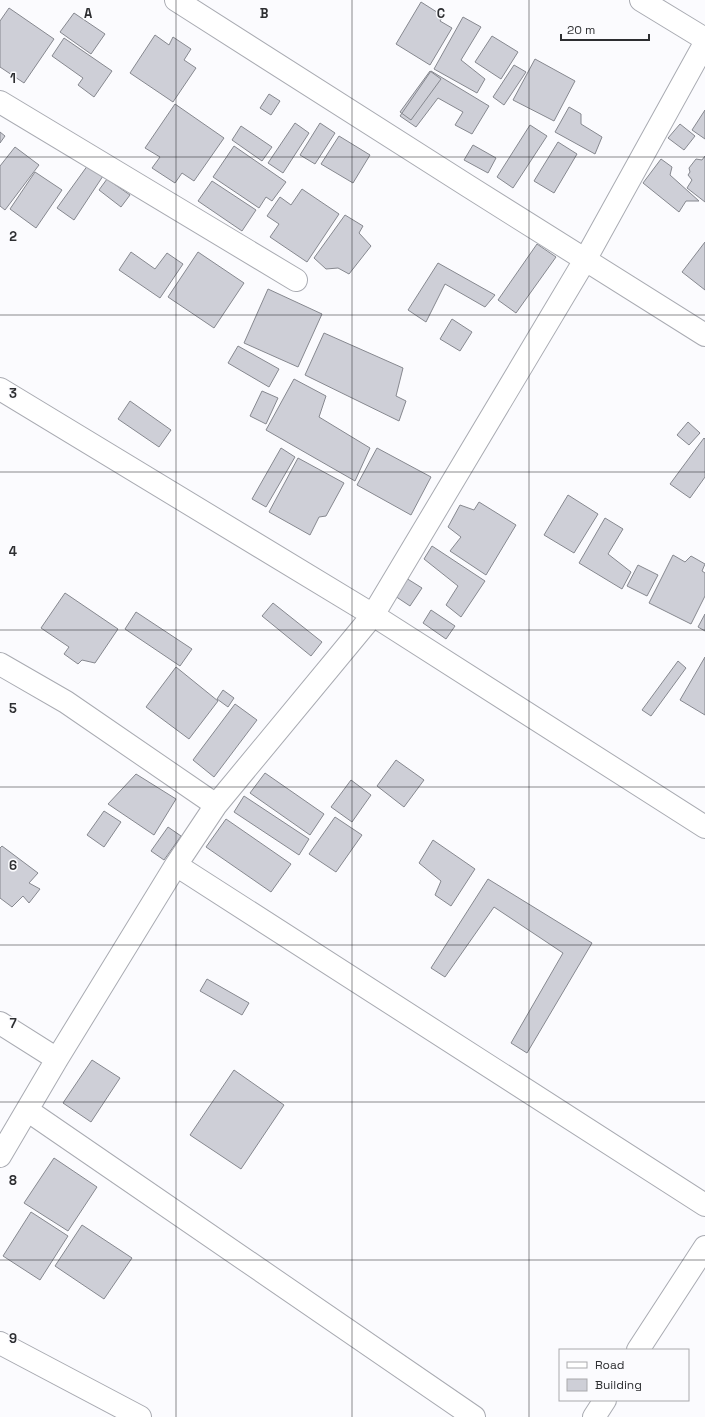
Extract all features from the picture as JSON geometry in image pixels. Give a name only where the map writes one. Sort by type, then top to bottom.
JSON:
[{"type":"street","points":[[176,0],[705,335]]},
{"type":"street","points":[[641,0],[705,39]]},
{"type":"street","points":[[0,1156],[176,865],[216,805],[373,615],[585,260],[705,43]]},
{"type":"street","points":[[0,102],[296,280]]},
{"type":"street","points":[[0,389],[90,442],[373,615],[705,827]]},
{"type":"street","points":[[0,664],[66,702],[216,805]]},
{"type":"street","points":[[176,865],[705,1205]]},
{"type":"street","points":[[0,1023],[57,1060]]},
{"type":"street","points":[[27,1110],[474,1417]]},
{"type":"street","points":[[639,1349],[705,1247]]},
{"type":"street","points":[[0,1343],[140,1417]]},
{"type":"street","points":[[594,1417],[604,1401]]},
{"type":"building","points":[[421,2],[443,16],[440,21],[452,28],[430,65],[396,44]]},
{"type":"building","points":[[9,8],[54,39],[24,83],[0,67],[0,21]]},
{"type":"building","points":[[74,13],[105,34],[91,54],[60,32]]},
{"type":"building","points":[[463,17],[481,27],[461,60],[485,79],[477,93],[434,69]]},
{"type":"building","points":[[155,35],[169,45],[173,37],[191,49],[184,60],[196,68],[173,102],[130,73]]},
{"type":"building","points":[[492,36],[518,52],[501,79],[475,62]]},
{"type":"building","points":[[64,38],[112,71],[94,97],[78,85],[83,78],[52,56]]},
{"type":"building","points":[[535,59],[575,81],[554,121],[513,100]]},
{"type":"building","points":[[514,65],[526,72],[504,105],[493,97]]},
{"type":"building","points":[[430,71],[441,79],[411,120],[400,112]]},
{"type":"building","points":[[431,71],[489,106],[472,134],[455,125],[463,112],[438,98],[416,127],[400,116]]},
{"type":"building","points":[[269,94],[280,101],[271,115],[260,108]]},
{"type":"building","points":[[175,104],[224,138],[194,181],[182,173],[175,183],[152,168],[160,157],[145,148]]},
{"type":"building","points":[[569,107],[581,114],[581,124],[602,137],[595,154],[555,132]]},
{"type":"building","points":[[705,110],[705,139],[692,130]]},
{"type":"building","points":[[295,123],[309,133],[283,173],[268,163]]},
{"type":"building","points":[[320,123],[335,133],[315,164],[300,155]]},
{"type":"building","points":[[680,124],[695,136],[684,150],[668,138]]},
{"type":"building","points":[[530,125],[547,136],[513,188],[497,177]]},
{"type":"building","points":[[241,126],[272,147],[262,161],[232,140]]},
{"type":"building","points":[[0,132],[5,136],[0,143]]},
{"type":"building","points":[[339,136],[370,155],[353,183],[321,164]]},
{"type":"building","points":[[558,142],[577,154],[554,193],[534,181]]},
{"type":"building","points":[[473,145],[496,158],[488,173],[464,160]]},
{"type":"building","points":[[234,146],[286,182],[272,201],[266,197],[259,208],[213,177]]},
{"type":"building","points":[[15,147],[39,165],[5,210],[0,206],[0,166]]},
{"type":"building","points":[[705,156],[705,202],[687,188],[692,180],[688,175],[690,172],[689,168],[696,159],[702,160]]},
{"type":"building","points":[[661,159],[672,167],[670,175],[699,201],[686,201],[679,212],[643,183]]},
{"type":"building","points":[[88,165],[103,176],[74,220],[57,208]]},
{"type":"building","points":[[35,172],[62,190],[36,228],[10,209]]},
{"type":"building","points":[[107,179],[130,195],[121,207],[99,190]]},
{"type":"building","points":[[212,181],[256,210],[242,231],[198,201]]},
{"type":"building","points":[[302,189],[339,214],[307,262],[270,237],[279,224],[267,216],[280,197],[291,205]]},
{"type":"building","points":[[345,215],[363,226],[359,233],[371,246],[349,274],[338,268],[326,269],[314,258]]},
{"type":"building","points":[[705,242],[705,290],[682,272]]},
{"type":"building","points":[[537,244],[556,257],[516,313],[498,300]]},
{"type":"building","points":[[131,252],[155,269],[167,253],[183,264],[160,298],[119,270]]},
{"type":"building","points":[[198,252],[244,283],[214,328],[168,297]]},
{"type":"building","points":[[438,263],[495,295],[485,307],[445,284],[426,322],[408,310]]},
{"type":"building","points":[[268,289],[322,314],[298,367],[244,343]]},
{"type":"building","points":[[452,319],[472,332],[460,351],[440,339]]},
{"type":"building","points":[[324,333],[403,368],[396,396],[406,401],[399,421],[305,375]]},
{"type":"building","points":[[238,346],[279,369],[269,387],[228,363]]},
{"type":"building","points":[[294,379],[326,396],[319,417],[370,448],[355,481],[266,430]]},
{"type":"building","points":[[262,391],[278,398],[266,424],[250,416]]},
{"type":"building","points":[[130,401],[171,430],[159,447],[118,419]]},
{"type":"building","points":[[688,422],[700,433],[689,445],[677,435]]},
{"type":"building","points":[[704,438],[705,477],[690,498],[670,484]]},
{"type":"building","points":[[281,448],[295,457],[266,507],[252,499]]},
{"type":"building","points":[[377,448],[431,477],[411,515],[357,485]]},
{"type":"building","points":[[298,458],[344,483],[326,516],[319,517],[310,535],[269,512]]},
{"type":"building","points":[[568,495],[598,514],[574,553],[544,535]]},
{"type":"building","points":[[479,502],[516,525],[486,575],[450,551],[461,537],[448,527],[460,505],[474,510]]},
{"type":"building","points":[[605,518],[623,529],[608,554],[631,572],[622,589],[579,563]]},
{"type":"building","points":[[432,546],[485,581],[461,617],[446,605],[458,586],[424,559]]},
{"type":"building","points":[[673,555],[685,562],[691,556],[705,564],[702,571],[705,573],[705,596],[691,624],[649,603]]},
{"type":"building","points":[[638,565],[658,575],[647,596],[627,586]]},
{"type":"building","points":[[406,578],[422,588],[410,606],[395,596]]},
{"type":"building","points":[[65,593],[118,629],[95,663],[82,660],[78,664],[64,654],[69,647],[41,628]]},
{"type":"building","points":[[273,603],[322,642],[311,656],[262,616]]},
{"type":"building","points":[[431,610],[455,626],[446,639],[423,623]]},
{"type":"building","points":[[136,612],[192,649],[180,666],[125,629]]},
{"type":"building","points":[[705,614],[705,631],[698,627]]},
{"type":"building","points":[[705,657],[705,715],[680,700]]},
{"type":"building","points":[[678,661],[686,668],[651,716],[642,710]]},
{"type":"building","points":[[176,667],[218,701],[189,739],[146,707]]},
{"type":"building","points":[[223,690],[234,698],[228,707],[217,699]]},
{"type":"building","points":[[235,704],[257,720],[214,777],[193,760]]},
{"type":"building","points":[[396,760],[424,780],[404,807],[377,786]]},
{"type":"building","points":[[265,773],[324,814],[310,835],[250,793]]},
{"type":"building","points":[[136,774],[176,799],[154,835],[108,804]]},
{"type":"building","points":[[351,780],[371,795],[352,822],[331,807]]},
{"type":"building","points":[[244,796],[309,839],[299,855],[234,812]]},
{"type":"building","points":[[104,811],[121,822],[104,847],[87,835]]},
{"type":"building","points":[[335,817],[362,835],[336,872],[309,854]]},
{"type":"building","points":[[226,819],[291,864],[271,892],[206,847]]},
{"type":"building","points":[[168,827],[181,836],[164,860],[151,851]]},
{"type":"building","points":[[433,840],[475,869],[451,906],[435,895],[441,881],[419,863]]},
{"type":"building","points":[[2,846],[38,873],[29,883],[40,889],[29,903],[23,896],[12,907],[0,898],[0,848]]},
{"type":"building","points":[[488,879],[592,943],[527,1053],[511,1043],[563,953],[494,907],[445,977],[431,968]]},
{"type":"building","points":[[207,979],[249,1003],[242,1015],[200,991]]},
{"type":"building","points":[[92,1060],[120,1078],[91,1122],[63,1103]]},
{"type":"building","points":[[234,1070],[284,1105],[241,1169],[190,1135]]},
{"type":"building","points":[[54,1158],[97,1187],[68,1231],[24,1203]]},
{"type":"building","points":[[31,1212],[68,1236],[40,1280],[3,1256]]},
{"type":"building","points":[[82,1225],[132,1258],[104,1299],[55,1266]]}]
